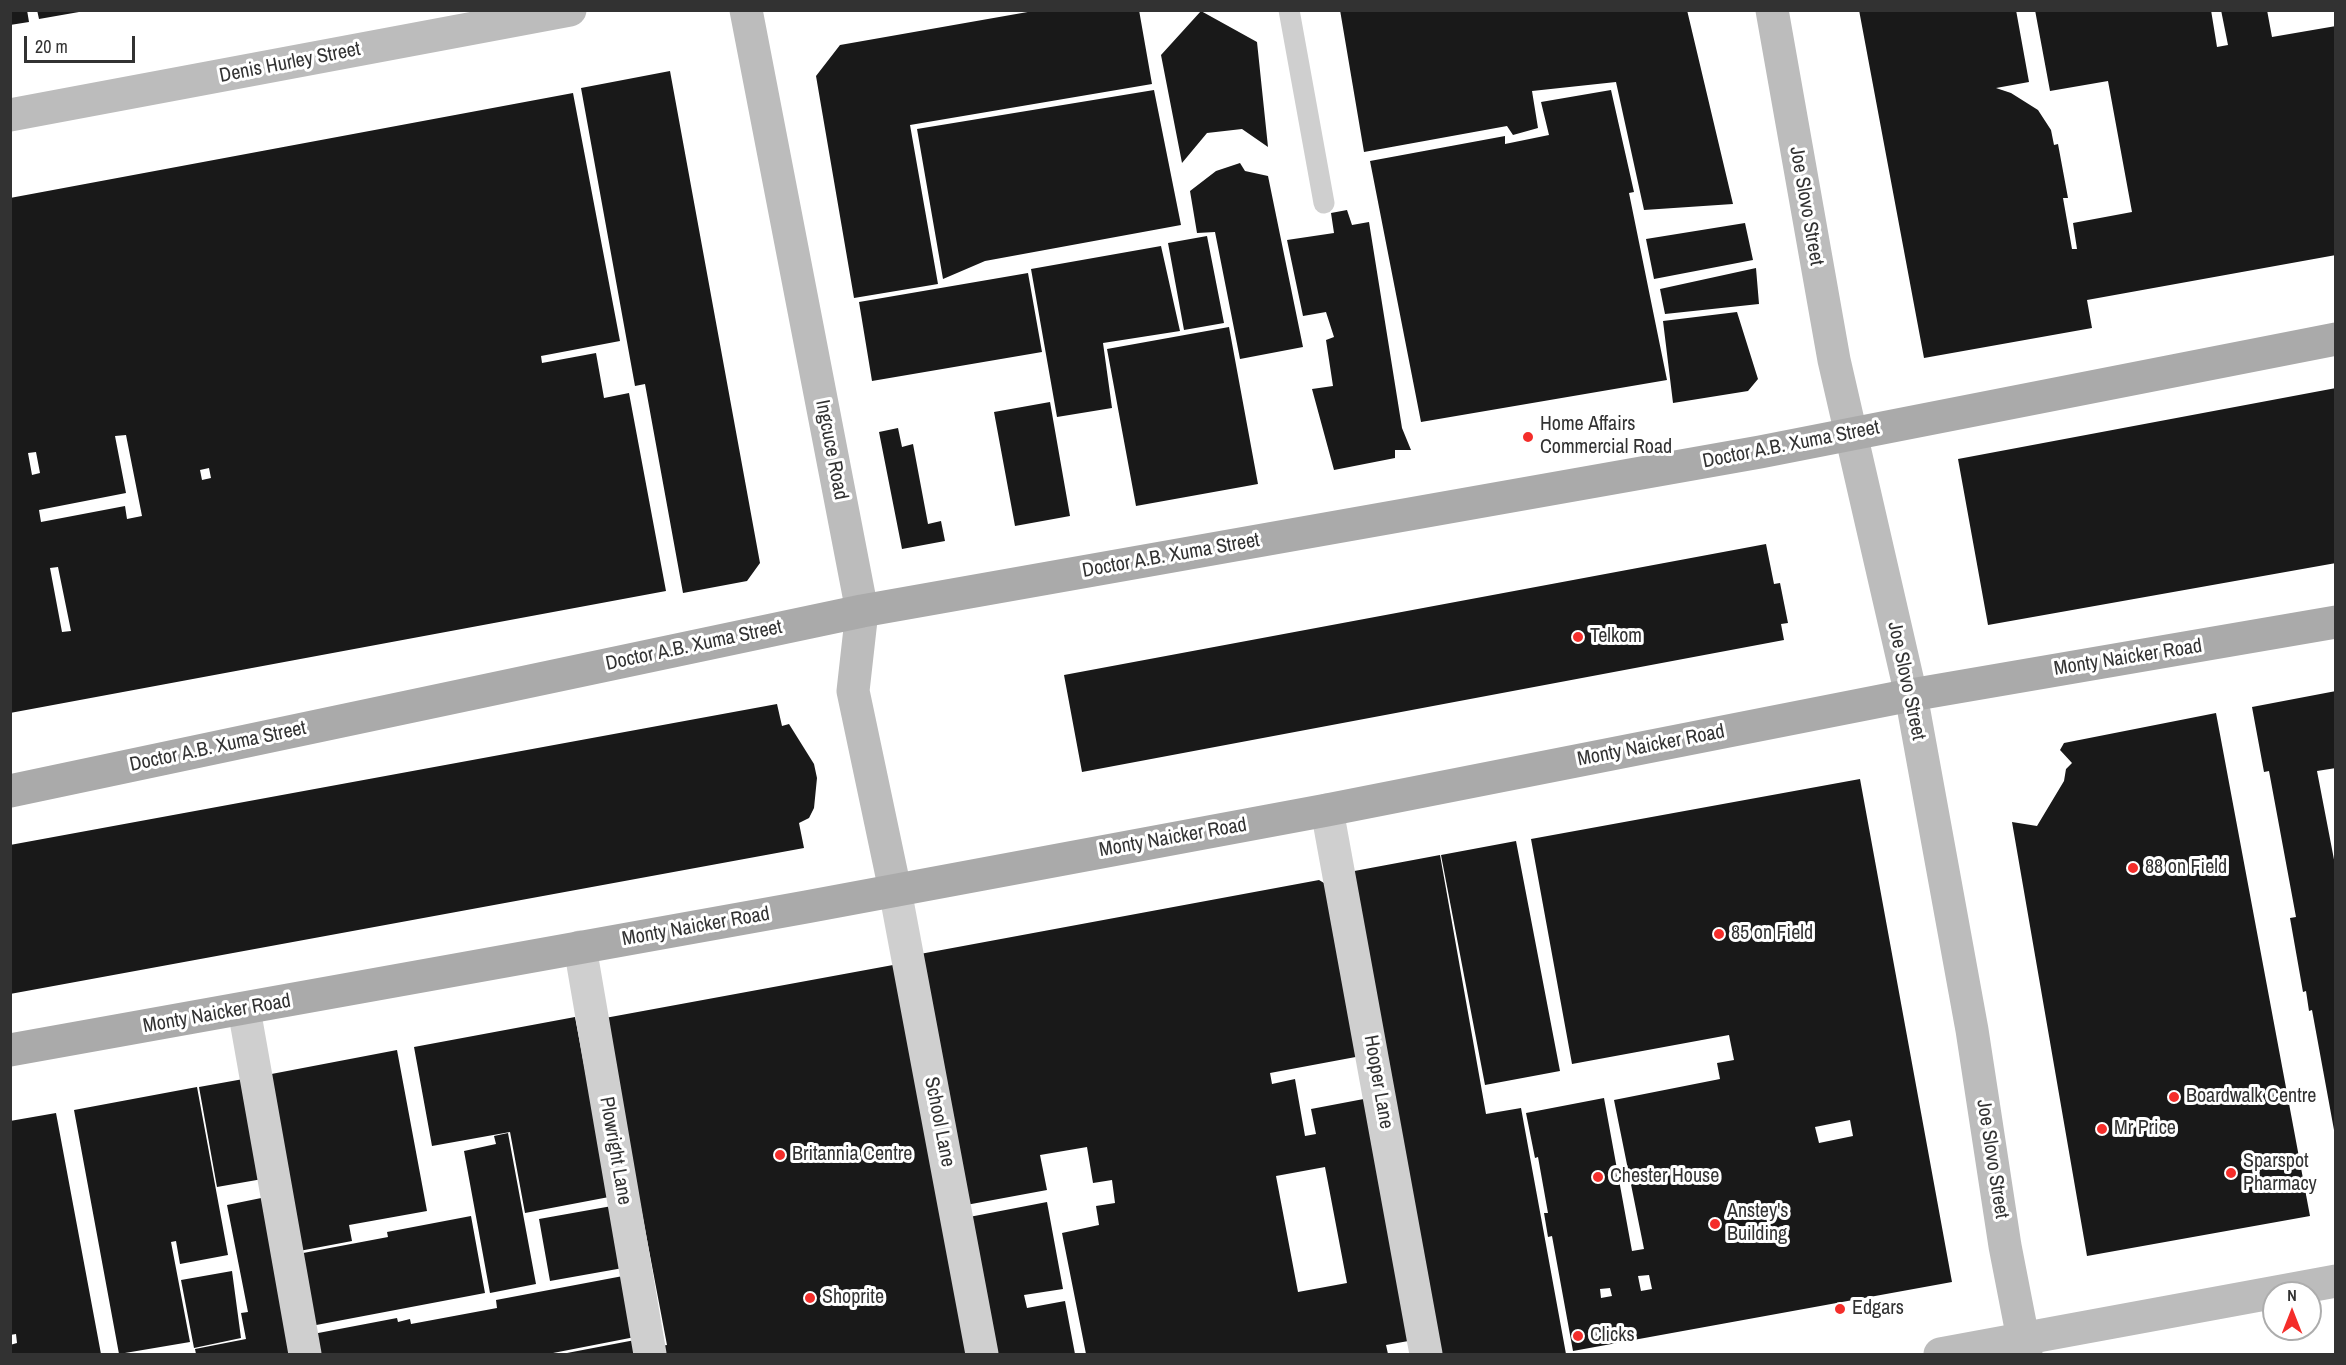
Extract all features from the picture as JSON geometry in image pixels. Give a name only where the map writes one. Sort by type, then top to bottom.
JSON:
[{"type":"main road","name":"Denis Hurley Street","points":[[10,115],[570,10]]},
{"type":"main road","name":"Ingcuce Road","points":[[746,10],[862,611],[853,691],[895,890]]},
{"type":"main road","name":"Joe Slovo Street","points":[[1772,10],[1834,360],[1911,695],[1972,1030],[2024,1347]]},
{"type":"main road","name":"Doctor A.B. Xuma Street","points":[[10,791],[862,611],[1749,454],[2336,339]]},
{"type":"main road","name":"Monty Naicker Road","points":[[10,1050],[1327,810],[1911,695],[2336,622]]},
{"type":"main road","points":[[1940,1354],[2024,1347],[2336,1281]]},
{"type":"street","name":"Hooper Lane","points":[[1327,810],[1426,1354]]},
{"type":"street","name":"School Lane","points":[[895,890],[982,1354]]},
{"type":"street","name":"Plowright Lane","points":[[580,947],[650,1354]]},
{"type":"street","points":[[244,1009],[305,1354]]},
{"type":"lane","points":[[1289,10],[1324,202]]},
{"type":"building","points":[[10,10],[27,10],[29,22],[10,25]]},
{"type":"building","points":[[37,10],[79,10],[79,12],[39,19]]},
{"type":"building","points":[[1039,10],[1139,10],[1152,84],[910,125],[938,284],[854,298],[816,76],[840,45]]},
{"type":"building","points":[[1340,10],[1687,10],[1733,204],[1644,210],[1616,82],[1532,91],[1538,128],[1513,135],[1507,126],[1364,152]]},
{"type":"building","points":[[1859,10],[2016,10],[2029,82],[1996,88],[2011,93],[2038,110],[2051,130],[2054,145],[2058,144],[2068,198],[2063,198],[2072,249],[2077,249],[2073,223],[2132,212],[2108,81],[2050,91],[2035,10],[2211,10],[2217,47],[2228,45],[2221,10],[2267,10],[2272,37],[2336,26],[2336,255],[2087,300],[2092,328],[1924,358]]},
{"type":"building","points":[[1201,11],[1257,42],[1268,147],[1242,129],[1207,133],[1182,163],[1161,55]]},
{"type":"building","points":[[670,71],[760,563],[747,581],[683,593],[645,384],[635,386],[581,88]]},
{"type":"building","points":[[1154,90],[1181,225],[985,261],[943,279],[917,129]]},
{"type":"building","points":[[1611,90],[1634,192],[1629,193],[1667,380],[1421,422],[1370,161],[1505,136],[1505,144],[1549,135],[1541,102]]},
{"type":"building","points":[[573,93],[620,341],[541,356],[542,363],[596,353],[604,398],[629,393],[666,591],[10,713],[10,198]],"holes":[[[126,435],[142,516],[127,519],[125,506],[41,522],[39,510],[126,493],[115,436]],[[36,452],[40,473],[32,475],[28,453]],[[209,468],[211,478],[202,480],[200,470]],[[58,567],[71,631],[62,632],[50,568]]]},
{"type":"building","points":[[1240,163],[1245,171],[1268,176],[1303,347],[1240,359],[1215,232],[1197,233],[1190,191],[1216,171]]},
{"type":"building","points":[[1347,210],[1352,225],[1369,222],[1402,428],[1411,450],[1395,450],[1395,458],[1334,470],[1312,389],[1333,386],[1326,340],[1334,337],[1326,312],[1303,316],[1287,240],[1334,233],[1331,213]]},
{"type":"building","points":[[1745,223],[1753,260],[1654,279],[1646,239]]},
{"type":"building","points":[[1207,236],[1224,323],[1184,330],[1168,243]]},
{"type":"building","points":[[1161,246],[1180,331],[1103,343],[1112,408],[1057,417],[1031,269]]},
{"type":"building","points":[[1756,268],[1759,304],[1665,314],[1660,289]]},
{"type":"building","points":[[1028,273],[1042,352],[872,381],[859,302]]},
{"type":"building","points":[[1737,312],[1758,379],[1748,391],[1673,403],[1663,321]]},
{"type":"building","points":[[1229,327],[1258,484],[1136,506],[1107,349]]},
{"type":"building","points":[[2336,388],[2336,563],[1988,625],[1958,459]]},
{"type":"building","points":[[1050,402],[1070,516],[1015,526],[994,412]]},
{"type":"building","points":[[898,428],[902,447],[913,444],[928,524],[941,521],[945,541],[902,549],[879,432]]},
{"type":"building","points":[[1766,544],[1774,584],[1780,583],[1788,623],[1781,624],[1784,640],[1082,772],[1064,675]]},
{"type":"building","points":[[2336,691],[2336,768],[2317,771],[2336,870],[2334,1130],[2312,1010],[2309,1011],[2306,991],[2303,992],[2290,918],[2296,917],[2269,771],[2264,772],[2252,707]]},
{"type":"building","points":[[777,704],[782,726],[789,724],[814,764],[817,778],[814,808],[809,818],[799,823],[804,848],[10,994],[10,845]]},
{"type":"building","points":[[2216,713],[2310,1216],[2087,1256],[2012,822],[2037,826],[2064,781],[2066,769],[2072,763],[2060,750],[2064,743]]},
{"type":"building","points":[[1860,779],[1952,1282],[1573,1351],[1552,1236],[1548,1237],[1544,1213],[1548,1213],[1538,1157],[1535,1158],[1526,1113],[1604,1098],[1632,1251],[1644,1249],[1614,1100],[1720,1079],[1717,1063],[1734,1060],[1729,1035],[1572,1064],[1531,839]],"holes":[[[1850,1120],[1853,1136],[1819,1143],[1815,1127]],[[1649,1275],[1652,1289],[1641,1291],[1638,1276]],[[1610,1288],[1612,1296],[1601,1298],[1600,1289]]]},
{"type":"building","points":[[1516,841],[1560,1071],[1485,1085],[1441,855]]},
{"type":"building","points":[[1440,855],[1486,1114],[1521,1108],[1566,1354],[1436,1354],[1349,872]]},
{"type":"building","points":[[1319,880],[1329,886],[1361,1056],[1270,1073],[1272,1084],[1295,1079],[1305,1136],[1316,1134],[1311,1109],[1369,1098],[1414,1340],[1386,1345],[1388,1354],[1086,1354],[1062,1233],[1099,1225],[1096,1206],[1115,1203],[1112,1180],[1093,1183],[1087,1147],[1040,1155],[1047,1190],[966,1205],[920,954]],"holes":[[[1325,1167],[1347,1283],[1298,1292],[1276,1176]]]},
{"type":"building","name":"Britannia Centre","points":[[893,965],[972,1354],[661,1354],[660,1346],[667,1345],[605,1018]]},
{"type":"building","points":[[575,1017],[609,1197],[525,1213],[510,1132],[432,1146],[414,1047]]},
{"type":"building","points":[[397,1050],[427,1211],[349,1225],[352,1241],[294,1252],[261,1076]]},
{"type":"building","points":[[249,1078],[268,1178],[217,1187],[199,1087]]},
{"type":"building","points":[[197,1087],[228,1255],[180,1264],[176,1241],[171,1242],[190,1342],[119,1354],[74,1110]]},
{"type":"building","points":[[56,1113],[101,1354],[10,1354],[10,1345],[17,1343],[16,1334],[10,1335],[10,1121]]},
{"type":"building","points":[[508,1133],[536,1284],[490,1293],[464,1151],[496,1144],[494,1136]]},
{"type":"building","points":[[271,1196],[295,1354],[196,1354],[195,1349],[246,1339],[241,1313],[248,1312],[227,1205]]},
{"type":"building","points":[[1047,1202],[1063,1289],[1024,1295],[1027,1308],[1065,1301],[1075,1354],[990,1354],[964,1218]]},
{"type":"building","points":[[612,1206],[623,1268],[550,1281],[539,1219]]},
{"type":"building","points":[[471,1216],[485,1293],[311,1326],[298,1254],[388,1237],[387,1232]]},
{"type":"building","points":[[232,1271],[241,1338],[194,1348],[181,1280]]},
{"type":"building","points":[[623,1276],[635,1337],[548,1354],[317,1354],[313,1334],[397,1318],[398,1322],[410,1319],[411,1324],[497,1308],[496,1300]]},
{"type":"building","points":[[635,1340],[638,1354],[567,1354],[567,1353]]},
{"type":"place","name":"Home Affairs Commercial Road","points":[[1528,437]]},
{"type":"place","name":"Telkom","points":[[1578,637]]},
{"type":"place","name":"88 on Field","points":[[2133,868]]},
{"type":"place","name":"85 on Field","points":[[1719,934]]},
{"type":"place","name":"Boardwalk Centre","points":[[2174,1097]]},
{"type":"place","name":"Mr Price","points":[[2102,1129]]},
{"type":"place","name":"Britannia Centre","points":[[780,1155]]},
{"type":"place","name":"Sparspot Pharmacy","points":[[2231,1173]]},
{"type":"place","name":"Chester House","points":[[1598,1177]]},
{"type":"place","name":"Anstey's Building","points":[[1715,1224]]},
{"type":"place","name":"Shoprite","points":[[810,1298]]},
{"type":"place","name":"Edgars","points":[[1840,1309]]},
{"type":"place","name":"Clicks","points":[[1578,1336]]}]
